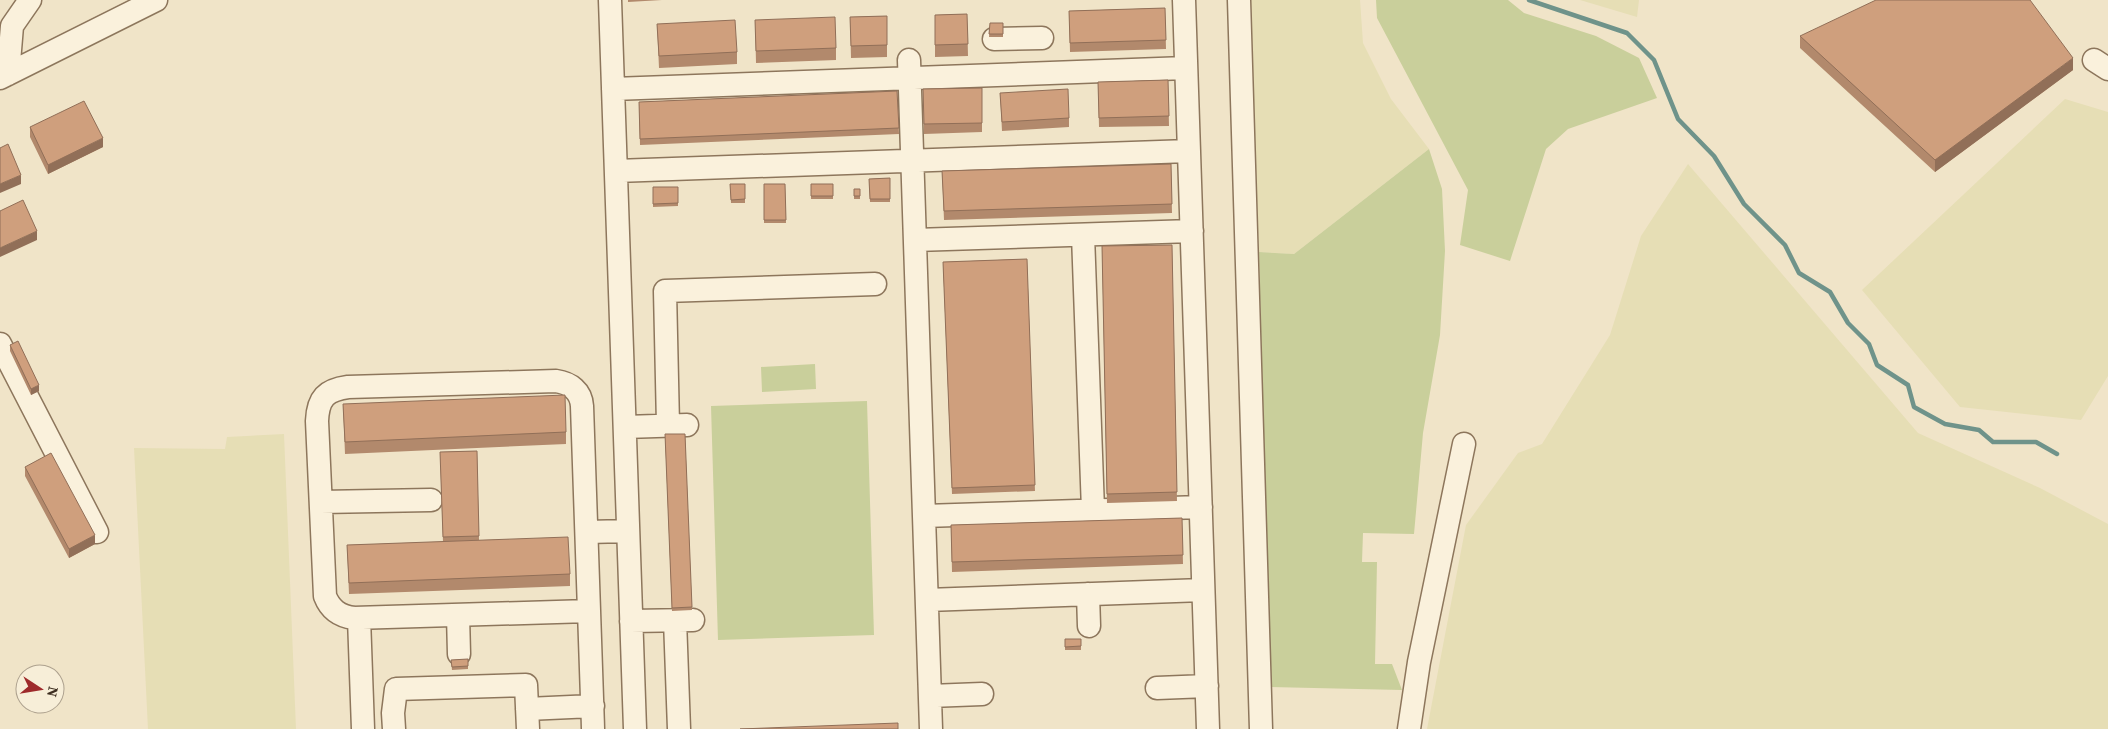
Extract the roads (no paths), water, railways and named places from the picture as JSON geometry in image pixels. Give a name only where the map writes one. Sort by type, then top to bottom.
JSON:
[{"type":"street","points":[[30,0],[6,24],[4,76],[156,0]]},
{"type":"street","points":[[610,0],[635,729]]},
{"type":"street","points":[[1184,0],[1208,729]]},
{"type":"street","points":[[1239,0],[1261,729]]},
{"type":"street","points":[[1017,32],[1017,74]]},
{"type":"street","points":[[994,39],[1017,32],[1042,38]]},
{"type":"street","points":[[613,89],[909,69],[1017,74],[1186,68]]},
{"type":"street","points":[[909,69],[931,729]]},
{"type":"street","points":[[616,171],[1189,150]]},
{"type":"street","points":[[915,240],[1192,231]]},
{"type":"street","points":[[1083,234],[1093,510]]},
{"type":"street","points":[[625,427],[678,425],[666,291],[875,284]]},
{"type":"street","points":[[0,344],[97,532]]},
{"type":"street","points":[[589,611],[359,618],[343,616],[334,610],[325,596],[317,414],[324,396],[334,389],[358,386],[556,381],[566,383],[574,389],[582,401],[593,729]]},
{"type":"street","points":[[1409,729],[1419,662],[1464,444]]},
{"type":"street","points":[[321,502],[431,500]]},
{"type":"street","points":[[924,516],[1201,507]]},
{"type":"street","points":[[587,532],[628,531]]},
{"type":"street","points":[[926,600],[1203,590]]},
{"type":"street","points":[[1088,594],[1089,626]]},
{"type":"street","points":[[458,615],[459,654]]},
{"type":"street","points":[[359,618],[363,721],[393,721],[396,689],[526,685],[528,719],[592,706]]},
{"type":"street","points":[[631,621],[684,620],[679,729]]},
{"type":"street","points":[[1157,688],[1206,686]]},
{"type":"street","points":[[930,696],[982,694]]},
{"type":"waterway","points":[[1529,0],[1627,33],[1654,60],[1678,119],[1714,156],[1744,204],[1785,245],[1799,273],[1830,292],[1848,323],[1869,344],[1877,365],[1908,385],[1914,407],[1945,424],[1979,430],[1993,442],[2036,442],[2057,454]]}]
